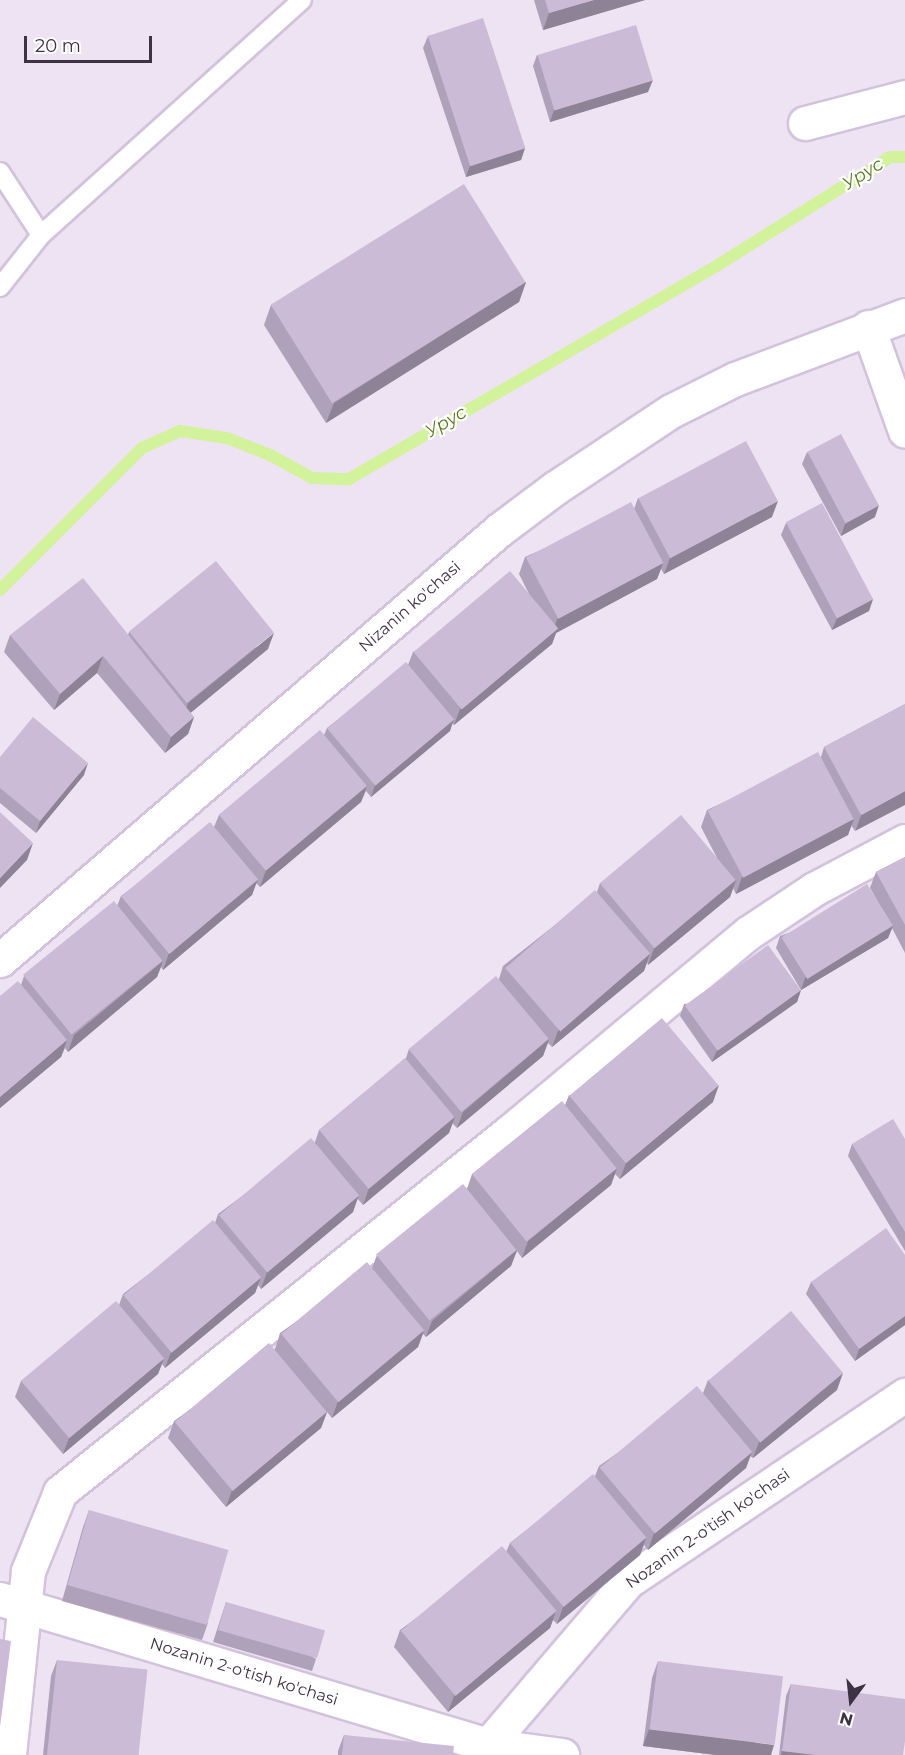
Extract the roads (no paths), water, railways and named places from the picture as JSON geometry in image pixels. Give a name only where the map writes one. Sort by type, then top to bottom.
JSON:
[{"type":"street","points":[[806,123],[905,97]]},
{"type":"street","name":"Nizanin ko'chasi","points":[[0,960],[500,530],[555,488],[671,411],[735,379],[868,327],[905,315]]},
{"type":"street","points":[[868,327],[905,431]]},
{"type":"street","points":[[9,1755],[13,1603],[60,1491],[509,1132],[747,933],[814,889],[905,841]]},
{"type":"street","name":"Nozanin 2-o'tish ko'chasi","points":[[487,1750],[628,1581],[905,1395]]},
{"type":"street","name":"Nozanin 2-o'tish ko'chasi","points":[[13,1603],[487,1750],[562,1755]]},
{"type":"lane","points":[[0,287],[41,235],[302,0]]},
{"type":"lane","points":[[0,172],[41,235]]},
{"type":"waterway","name":"Урус","points":[[0,590],[142,448],[180,431],[227,438],[270,455],[312,478],[349,479],[718,265],[890,157],[905,157]]}]
